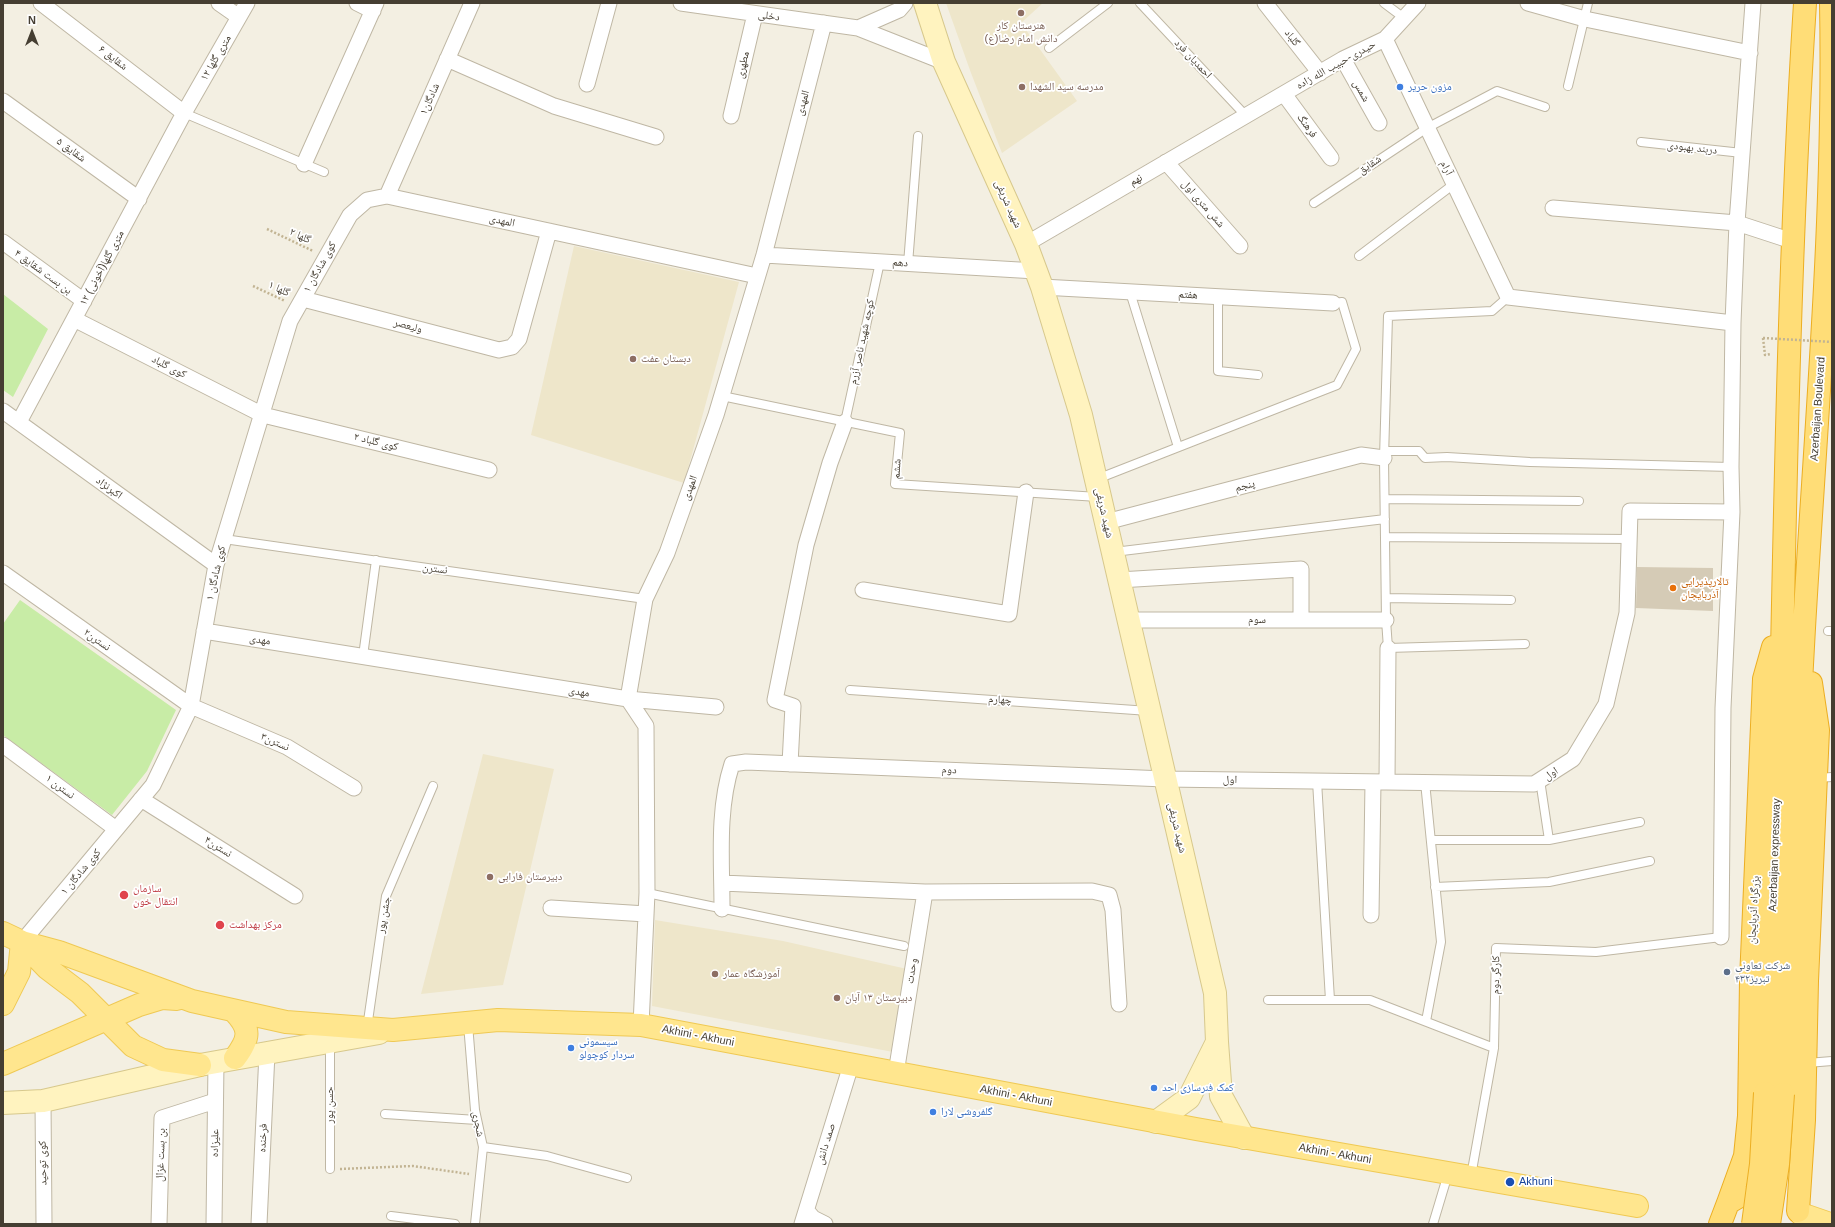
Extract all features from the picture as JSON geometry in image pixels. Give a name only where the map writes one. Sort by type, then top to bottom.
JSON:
[{"type":"highway","points":[[1793,3],[1801,69]]},
{"type":"highway","points":[[1781,617],[1792,241],[1805,3]]},
{"type":"highway","name":"Azerbaijan Boulevard","points":[[1804,628],[1829,348],[1831,16]]},
{"type":"highway","name":"Azerbaijan expressway","points":[[1774,1094],[1781,617]]},
{"type":"highway","name":"بزرگراه آذربایجان","points":[[1728,1203],[1745,1156],[1749,1116],[1751,980],[1764,679],[1781,617]]},
{"type":"highway","points":[[1801,1216],[1807,981],[1824,777],[1804,628]]},
{"type":"highway","name":"Azerbaijan expressway","points":[[1774,1094],[1804,628]]},
{"type":"highway","points":[[1753,1224],[1761,1164],[1774,1094]]},
{"type":"highway","points":[[1769,1224],[1778,1164],[1774,1094]]},
{"type":"highway","points":[[1749,1116],[1758,1132],[1775,1140],[1793,1135],[1804,1120]]},
{"type":"highway","points":[[1720,1224],[1728,1203],[1746,1192],[1786,1199],[1801,1216]]},
{"type":"main road","name":"شهید شریفی","points":[[925,3],[944,62],[1026,244],[1039,279],[1081,415],[1215,993],[1221,1096],[1244,1138]]},
{"type":"main road","points":[[3,932],[22,942],[59,952],[192,1001]]},
{"type":"main road","points":[[3,1004],[19,972],[22,942]]},
{"type":"main road","points":[[22,942],[47,968],[80,993],[133,1046],[163,1060],[217,1062],[243,1047],[247,1034],[244,1022],[234,1011]]},
{"type":"main road","points":[[3,1064],[139,1005],[162,998],[192,1001]]},
{"type":"main road","name":"Akhini - Akhuni","points":[[192,1001],[286,1022],[393,1030],[498,1020],[641,1025],[1244,1138],[1637,1206]]},
{"type":"main road","points":[[3,1103],[43,1101],[217,1062],[393,1030]]},
{"type":"main road","points":[[1156,1122],[1189,1098],[1217,1042]]},
{"type":"main road","points":[[1801,1216],[1830,1224]]},
{"type":"street","name":"شقایق ۶","points":[[41,3],[184,113]]},
{"type":"street","points":[[219,3],[239,17]]},
{"type":"street","name":"۱۲ متری گلها","points":[[184,113],[247,3]]},
{"type":"street","points":[[304,164],[375,7],[357,3]]},
{"type":"street","points":[[587,84],[609,3]]},
{"type":"street","name":"دخلی","points":[[681,3],[748,10],[858,28],[944,62]]},
{"type":"street","points":[[858,28],[899,10],[905,3]]},
{"type":"street","name":"گلباد","points":[[1265,3],[1320,73]]},
{"type":"street","name":"حیدری-حبیب الله زاده","points":[[1246,116],[1343,59],[1385,38],[1418,3]]},
{"type":"street","points":[[1528,3],[1585,19],[1750,53]]},
{"type":"street","points":[[1720,937],[1723,708],[1732,512],[1730,467],[1733,322],[1737,223],[1753,3]]},
{"type":"street","name":"شادگان۱","points":[[388,196],[447,59],[466,5]]},
{"type":"street","name":"مطهری","points":[[731,116],[748,10]]},
{"type":"street","name":"المهدی","points":[[628,699],[645,599],[666,553],[722,396],[764,255],[824,23]]},
{"type":"street","name":"آرام","points":[[1385,38],[1426,128],[1508,297]]},
{"type":"street","points":[[447,59],[554,106],[656,137]]},
{"type":"street","name":"شمس","points":[[1343,59],[1379,123]]},
{"type":"street","name":"فرهنگ","points":[[1284,94],[1331,158]]},
{"type":"street","name":"شقایق ۵","points":[[3,102],[139,199]]},
{"type":"street","name":"۱۲ متری گلها(آخونی)","points":[[19,422],[184,113]]},
{"type":"street","name":"نهم","points":[[1026,244],[1246,116]]},
{"type":"street","name":"شش متری اول","points":[[1166,162],[1240,246]]},
{"type":"street","name":"المهدی","points":[[388,196],[757,276]]},
{"type":"street","name":"کوی شادگان ۱","points":[[22,942],[153,785],[191,706],[216,565],[290,321],[350,215],[367,200],[388,196]]},
{"type":"street","points":[[1553,208],[1737,223],[1792,241]]},
{"type":"street","name":"ولیعصر","points":[[300,303],[499,350],[512,347],[519,339],[549,231]]},
{"type":"street","name":"بن بست شقایق ۴","points":[[3,242],[84,301]]},
{"type":"street","name":"دهم","points":[[764,255],[908,264],[1039,279]]},
{"type":"street","name":"هفتم","points":[[1039,279],[1130,292],[1333,303]]},
{"type":"street","points":[[1508,297],[1733,322]]},
{"type":"street","name":"کوی گلباد","points":[[74,319],[263,414]]},
{"type":"street","name":"اکبرنژاد","points":[[3,411],[216,565]]},
{"type":"street","name":"کوی گلباد ۲","points":[[263,414],[489,470]]},
{"type":"street","points":[[790,764],[793,706],[775,700],[806,544],[830,462],[845,422]]},
{"type":"street","name":"پنجم","points":[[1106,522],[1361,455],[1384,454]]},
{"type":"street","points":[[863,590],[1009,614],[1026,492]]},
{"type":"street","name":"اول","points":[[1165,779],[1534,784],[1573,759],[1606,704],[1627,613],[1630,510],[1732,512]]},
{"type":"street","points":[[1119,580],[1301,569],[1301,620]]},
{"type":"street","name":"نسترن۲","points":[[3,573],[191,706]]},
{"type":"street","name":"سوم","points":[[1128,620],[1386,620]]},
{"type":"street","name":"مهدی","points":[[204,631],[628,699],[716,707]]},
{"type":"street","points":[[1371,915],[1388,648]]},
{"type":"street","points":[[628,699],[646,726],[647,893],[641,1025]]},
{"type":"street","name":"نسترن۳","points":[[191,706],[287,746],[354,788]]},
{"type":"street","name":"نسترن ۱","points":[[3,745],[116,829]]},
{"type":"street","name":"دوم","points":[[722,883],[722,817],[728,776],[732,764],[746,762],[1165,779]]},
{"type":"street","name":"نسترن۴","points":[[142,799],[295,896]]},
{"type":"street","points":[[722,909],[722,883],[925,892],[1092,891],[1109,895],[1113,910],[1119,1004]]},
{"type":"street","name":"وحدت","points":[[896,1073],[925,892]]},
{"type":"street","points":[[551,908],[646,914]]},
{"type":"street","name":"فرخنده","points":[[259,1224],[267,1053]]},
{"type":"street","name":"علیزاده","points":[[214,1224],[215,1101],[217,1062]]},
{"type":"street","name":"صمد دانش","points":[[804,1217],[808,1199],[851,1064]]},
{"type":"street","name":"کوی توحید","points":[[43,1101],[44,1224]]},
{"type":"street","name":"بن بست غزال","points":[[159,1224],[162,1118],[215,1101]]},
{"type":"street","points":[[804,1217],[813,1218],[825,1224]]},
{"type":"lane","points":[[1049,48],[1108,3]]},
{"type":"lane","name":"احمدیان فرد","points":[[1140,3],[1246,116]]},
{"type":"lane","points":[[1384,3],[1404,18]]},
{"type":"lane","points":[[1568,86],[1588,3]]},
{"type":"lane","name":"شقایق","points":[[1314,203],[1426,128],[1497,91],[1545,107]]},
{"type":"lane","points":[[184,113],[324,172]]},
{"type":"lane","points":[[908,264],[918,136]]},
{"type":"lane","name":"دربند بهبودی","points":[[1641,142],[1742,153]]},
{"type":"lane","points":[[1359,256],[1454,184]]},
{"type":"lane","name":"کوچه شهید ناصر آزرم","points":[[845,422],[880,262]]},
{"type":"lane","points":[[1130,292],[1178,447]]},
{"type":"lane","points":[[1218,297],[1218,371],[1258,375]]},
{"type":"lane","points":[[1508,297],[1492,312],[1388,316],[1384,454],[1386,620],[1388,648],[1525,644]]},
{"type":"lane","points":[[1098,488],[1178,447],[1337,385],[1356,349],[1342,302],[1333,303]]},
{"type":"lane","name":"ششم","points":[[722,396],[900,433],[895,484],[1026,492],[1098,488]]},
{"type":"lane","points":[[1384,454],[1419,451],[1425,458],[1447,457],[1530,462],[1730,467]]},
{"type":"lane","points":[[1385,499],[1579,501]]},
{"type":"lane","points":[[1113,552],[1385,519]]},
{"type":"lane","points":[[1385,537],[1630,539]]},
{"type":"lane","name":"نسترن","points":[[224,539],[645,599]]},
{"type":"lane","points":[[362,656],[376,560]]},
{"type":"lane","points":[[1386,598],[1511,600]]},
{"type":"lane","name":"چهارم","points":[[850,690],[1150,711]]},
{"type":"lane","points":[[1540,780],[1549,840]]},
{"type":"lane","points":[[1316,781],[1330,1000]]},
{"type":"lane","points":[[1425,782],[1441,942],[1426,1021]]},
{"type":"lane","name":"جشن پور","points":[[367,1028],[386,896],[433,786]]},
{"type":"lane","points":[[1431,840],[1549,840],[1640,822]]},
{"type":"lane","points":[[1436,887],[1549,882],[1650,861]]},
{"type":"lane","points":[[647,893],[904,946]]},
{"type":"lane","name":"کارگر دوم","points":[[1471,1177],[1494,1048],[1496,948],[1596,952],[1720,937]]},
{"type":"lane","points":[[1268,1000],[1370,1000],[1494,1048]]},
{"type":"lane","name":"شجری","points":[[468,1023],[477,1120],[483,1147],[475,1224]]},
{"type":"lane","name":"حسن پور","points":[[330,1041],[330,1170]]},
{"type":"lane","points":[[1805,1063],[1832,1061]]},
{"type":"lane","points":[[385,1114],[477,1120]]},
{"type":"lane","points":[[483,1147],[546,1156],[627,1178]]},
{"type":"lane","points":[[1433,1224],[1448,1174]]},
{"type":"lane","points":[[391,1216],[455,1224]]},
{"type":"path","name":"گلها ۲","points":[[267,229],[326,257]]},
{"type":"path","name":"گلها ۱","points":[[252,286],[300,303]]},
{"type":"path","points":[[1765,355],[1763,338],[1829,348]]},
{"type":"path","points":[[330,1170],[413,1166],[480,1175]]},
{"type":"shaded area","name":"مدرسه سید الشهدا","points":[[946,3],[1043,3],[1021,23],[1077,101],[1002,153]]},
{"type":"shaded area","name":"دبستان عفت","points":[[574,246],[739,282],[684,483],[531,435]]},
{"type":"shaded area","name":"دبیرستان فارابی","points":[[483,754],[554,769],[503,985],[421,994]]},
{"type":"shaded area","points":[[655,920],[783,941],[907,969],[893,1052],[652,1006]]},
{"type":"green space","points":[[3,294],[48,329],[13,397],[3,390]]},
{"type":"green space","points":[[20,600],[176,710],[147,771],[112,815],[3,735],[3,624]]},
{"type":"building","name":"تالارپذیرایی آذربایجان","points":[[1637,567],[1713,568],[1713,611],[1636,608]]},
{"type":"place","name":"هنرستان کار دانش امام رضا(ع)","points":[[1021,13]]},
{"type":"place","name":"مدرسه سید الشهدا","points":[[1022,87]]},
{"type":"place","name":"مزون حریر","points":[[1400,87]]},
{"type":"place","name":"دبستان عفت","points":[[633,359]]},
{"type":"place","name":"تالارپذیرایی آذربایجان","points":[[1673,588]]},
{"type":"place","name":"دبیرستان فارابی","points":[[490,877]]},
{"type":"place","name":"سازمان انتقال خون","points":[[124,895]]},
{"type":"place","name":"مرکز بهداشت","points":[[220,925]]},
{"type":"place","name":"شرکت تعاونی ۴۳۲تبریز","points":[[1727,972]]},
{"type":"place","name":"آموزشگاه عمار","points":[[715,974]]},
{"type":"place","name":"دبیرستان ۱۳ آبان","points":[[837,998]]},
{"type":"place","name":"سیسمونی سردار کوچولو","points":[[571,1048]]},
{"type":"place","name":"کمک فنرسازی احد","points":[[1154,1088]]},
{"type":"place","name":"گلفروشی لارا","points":[[933,1112]]},
{"type":"place","name":"Akhuni","points":[[1510,1182]]}]
